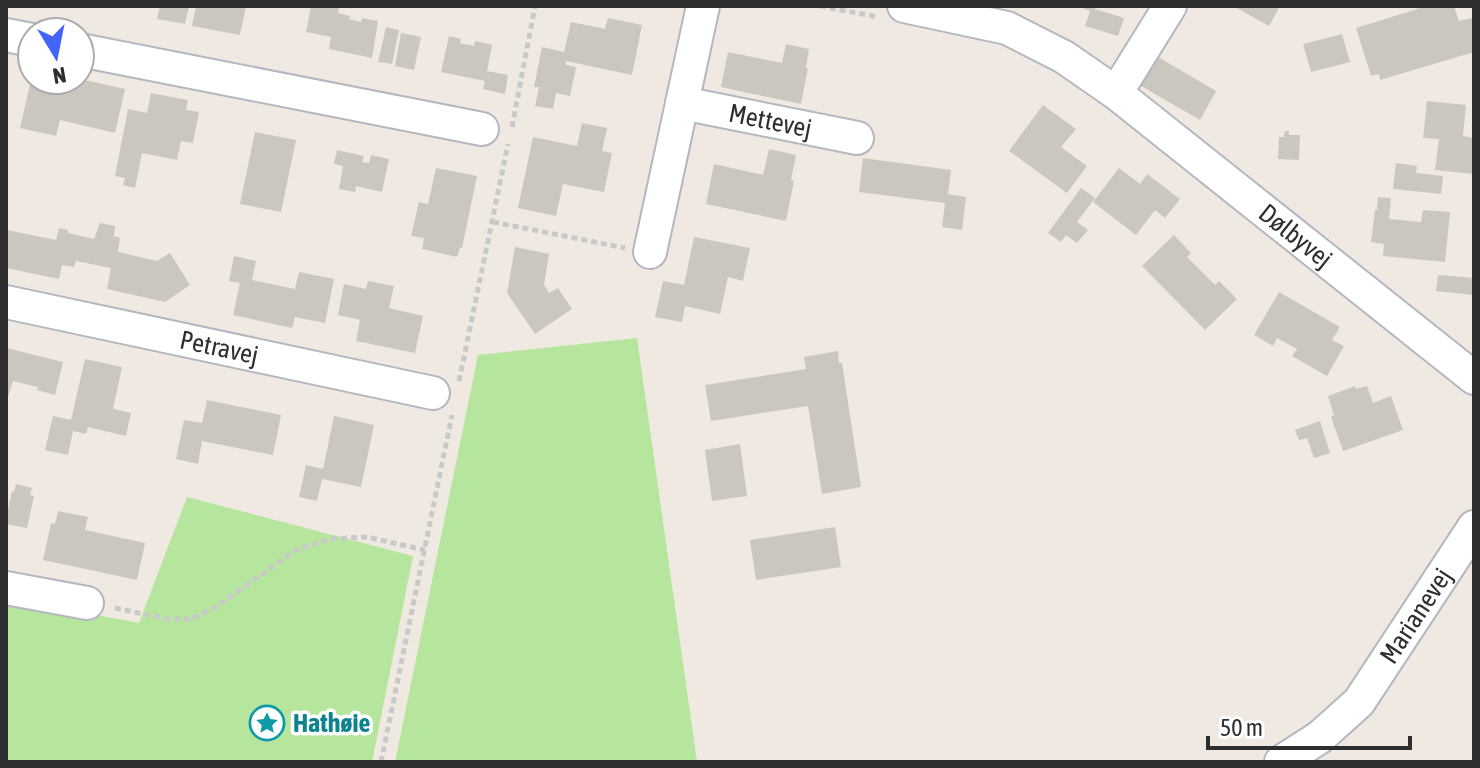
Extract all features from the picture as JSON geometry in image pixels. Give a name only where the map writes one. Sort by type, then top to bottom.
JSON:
[{"type":"street","points":[[650,252],[703,6]]},
{"type":"street","points":[[1116,93],[1170,6]]},
{"type":"street","name":"Dølbyvej","points":[[898,13],[1010,17],[1116,93],[1474,378]]},
{"type":"street","points":[[96,53],[482,129]]},
{"type":"street","name":"Mettevej","points":[[682,103],[857,138]]},
{"type":"street","name":"Petravej","points":[[6,302],[433,393]]},
{"type":"street","name":"Marianevej","points":[[1281,762],[1320,737],[1359,702],[1474,527]]},
{"type":"street","points":[[6,588],[87,603]]},
{"type":"path","points":[[820,6],[898,13]]},
{"type":"path","points":[[493,222],[650,252]]},
{"type":"path","points":[[87,603],[167,619],[191,619],[216,607],[294,551],[330,539],[367,537],[425,550]]},
{"type":"green space","points":[[637,338],[697,762],[395,762],[478,355]]},
{"type":"green space","points":[[187,497],[413,556],[372,762],[6,762],[6,598],[139,623]]},
{"type":"building","points":[[160,6],[189,6],[185,24],[157,19]]},
{"type":"building","points":[[196,6],[246,6],[240,35],[192,26]]},
{"type":"building","points":[[311,6],[339,8],[338,13],[361,22],[362,18],[378,21],[372,58],[329,49],[331,37],[306,32]]},
{"type":"building","points":[[1077,6],[1096,6],[1095,9],[1124,18],[1118,36],[1085,26],[1090,11]]},
{"type":"building","points":[[1233,6],[1280,6],[1269,26]]},
{"type":"building","points":[[1427,6],[1454,6],[1459,21],[1472,18],[1474,52],[1380,80],[1379,74],[1371,76],[1356,28]]},
{"type":"building","points":[[608,18],[642,25],[632,75],[566,61],[566,65],[576,67],[570,96],[556,93],[553,109],[535,106],[539,87],[534,87],[542,47],[564,52],[571,22],[605,29]]},
{"type":"building","points":[[386,27],[399,30],[392,64],[378,62]]},
{"type":"building","points":[[401,33],[421,37],[414,70],[395,66]]},
{"type":"building","points":[[1342,34],[1350,62],[1311,72],[1303,44]]},
{"type":"building","points":[[449,36],[461,39],[460,43],[474,46],[475,41],[492,45],[487,71],[508,75],[505,94],[483,89],[485,81],[441,72]]},
{"type":"building","points":[[786,44],[809,49],[801,104],[721,87],[728,52],[782,63]]},
{"type":"building","points":[[1153,54],[1216,91],[1200,120],[1136,83]]},
{"type":"building","points":[[96,83],[125,89],[115,133],[60,120],[56,136],[20,128],[27,96],[96,96]]},
{"type":"building","points":[[151,93],[188,100],[186,110],[199,112],[193,143],[181,141],[177,160],[142,153],[135,188],[123,185],[125,178],[115,176],[128,109],[147,113]]},
{"type":"building","points":[[1427,101],[1466,105],[1463,136],[1474,138],[1474,174],[1435,170],[1439,139],[1423,138]]},
{"type":"building","points":[[1043,105],[1076,129],[1061,147],[1087,166],[1067,193],[1009,151]]},
{"type":"building","points":[[582,123],[607,128],[602,151],[612,153],[604,192],[563,184],[556,216],[518,208],[533,137],[577,146]]},
{"type":"building","points":[[1285,131],[1289,131],[1289,135],[1300,135],[1299,160],[1278,159],[1279,137],[1284,137]]},
{"type":"building","points":[[255,132],[296,140],[281,212],[240,204]]},
{"type":"building","points":[[769,149],[796,155],[786,221],[706,204],[714,164],[763,175]]},
{"type":"building","points":[[337,150],[364,156],[362,162],[369,163],[371,155],[389,159],[382,192],[356,186],[355,192],[339,189],[343,166],[334,164]]},
{"type":"building","points":[[863,158],[951,170],[948,194],[966,197],[962,230],[942,227],[945,203],[859,192]]},
{"type":"building","points":[[1396,163],[1417,166],[1416,173],[1443,176],[1441,194],[1393,189]]},
{"type":"building","points":[[436,168],[477,176],[462,248],[457,257],[422,249],[424,238],[411,236],[419,202],[428,204]]},
{"type":"building","points":[[1119,168],[1140,184],[1147,174],[1180,199],[1165,218],[1155,210],[1136,235],[1093,202]]},
{"type":"building","points":[[1081,188],[1095,198],[1077,222],[1088,230],[1077,243],[1066,235],[1061,242],[1048,233]]},
{"type":"building","points":[[1378,197],[1391,198],[1389,219],[1421,222],[1423,210],[1450,212],[1445,262],[1383,256],[1384,244],[1371,242]]},
{"type":"building","points":[[100,223],[115,226],[114,236],[120,238],[118,252],[157,261],[170,253],[190,285],[165,302],[107,289],[111,268],[76,261],[74,267],[62,265],[59,279],[6,268],[7,230],[56,240],[59,228],[94,239]]},
{"type":"building","points":[[1174,235],[1191,253],[1187,257],[1215,285],[1219,281],[1237,299],[1205,330],[1142,266]]},
{"type":"building","points":[[694,237],[750,248],[743,281],[728,277],[720,314],[685,306],[682,322],[655,317],[663,281],[684,285]]},
{"type":"building","points":[[515,247],[549,254],[544,285],[549,293],[558,288],[572,309],[535,334],[507,293]]},
{"type":"building","points":[[234,256],[256,261],[252,280],[295,289],[299,272],[334,279],[325,323],[295,317],[292,328],[233,315],[240,283],[229,281]]},
{"type":"building","points":[[1438,275],[1474,278],[1474,295],[1436,291]]},
{"type":"building","points":[[368,281],[394,286],[389,308],[423,316],[415,353],[356,341],[360,320],[338,315],[344,284],[366,289]]},
{"type":"building","points":[[1279,292],[1340,327],[1332,340],[1344,346],[1327,376],[1292,356],[1297,349],[1277,338],[1273,346],[1254,335]]},
{"type":"building","points":[[6,348],[63,362],[55,395],[13,381],[6,404]]},
{"type":"building","points":[[838,351],[861,487],[822,494],[808,406],[711,421],[705,385],[806,369],[804,357]]},
{"type":"building","points":[[85,359],[122,367],[113,409],[131,413],[126,436],[88,427],[86,434],[73,431],[68,455],[45,450],[53,416],[71,420]]},
{"type":"building","points":[[1355,386],[1356,389],[1367,386],[1373,403],[1391,396],[1403,430],[1343,451],[1331,417],[1334,415],[1328,396]]},
{"type":"building","points":[[207,400],[281,415],[273,455],[202,441],[198,464],[176,459],[184,420],[202,423]]},
{"type":"building","points":[[334,416],[374,425],[361,487],[322,479],[317,501],[299,497],[306,465],[323,469]]},
{"type":"building","points":[[1320,421],[1330,453],[1314,458],[1307,438],[1299,440],[1295,430]]},
{"type":"building","points":[[740,444],[747,496],[712,501],[705,450]]},
{"type":"building","points":[[16,484],[32,488],[30,495],[34,496],[27,528],[6,524],[6,509]]},
{"type":"building","points":[[58,511],[88,517],[85,530],[145,543],[137,580],[43,560],[51,523],[55,524]]},
{"type":"building","points":[[835,527],[841,567],[756,580],[750,540]]},
{"type":"place","name":"Hathøie","points":[[267,723]]}]
